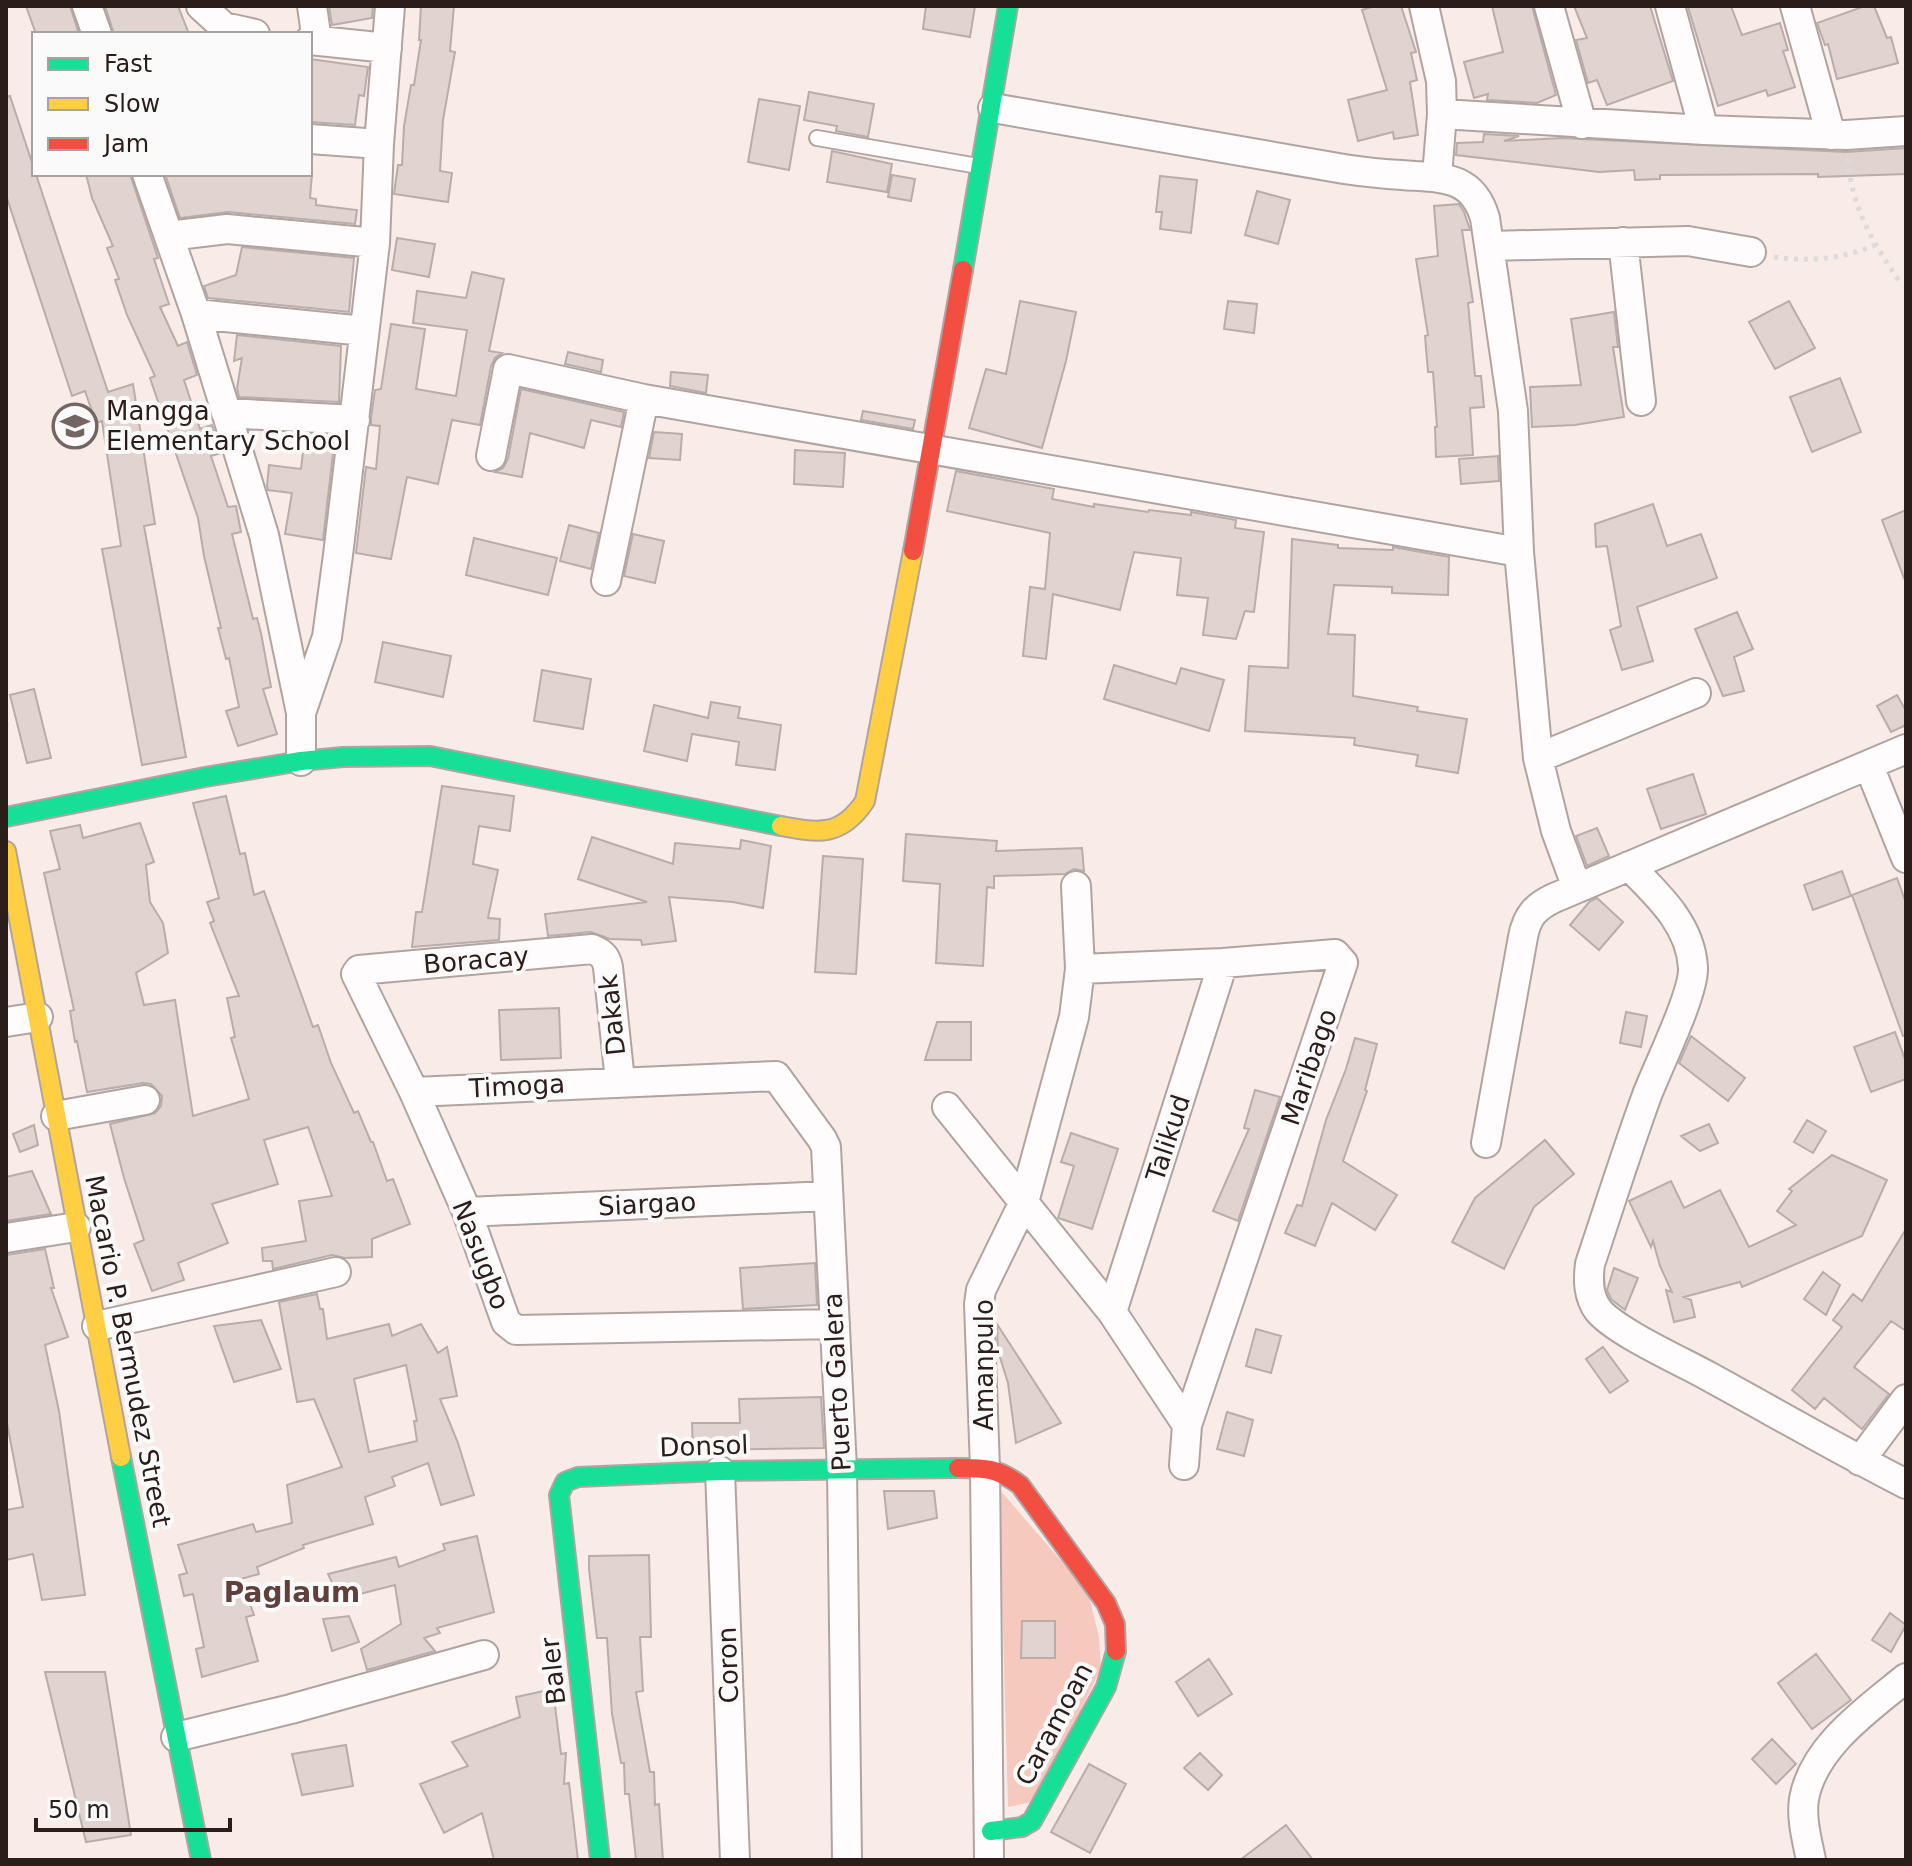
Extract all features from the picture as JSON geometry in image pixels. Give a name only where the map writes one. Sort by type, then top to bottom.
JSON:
[{"type":"street","points":[[87,6],[96,32]]},
{"type":"street","points":[[201,6],[224,27],[246,32]]},
{"type":"street","points":[[312,6],[313,40],[387,48]]},
{"type":"street","points":[[301,713],[327,637],[355,420],[375,243],[390,6]]},
{"type":"street","points":[[6,817],[301,761],[430,756],[808,831],[828,831],[843,826],[857,814],[865,801],[933,449],[1008,6]]},
{"type":"street","points":[[1424,6],[1441,81],[1437,176]]},
{"type":"street","points":[[1549,6],[1582,124]]},
{"type":"street","points":[[1670,6],[1704,130]]},
{"type":"street","points":[[1795,6],[1838,135]]},
{"type":"street","points":[[993,108],[1344,169],[1378,174],[1437,176],[1458,182],[1473,193],[1481,204],[1490,246],[1513,411],[1519,552],[1538,758],[1556,831],[1577,888]]},
{"type":"street","points":[[1442,114],[1582,124],[1838,135],[1906,131]]},
{"type":"street","points":[[312,139],[379,144]]},
{"type":"street","points":[[148,176],[196,314],[264,535],[301,713],[301,761]]},
{"type":"street","points":[[169,236],[227,229],[375,243]]},
{"type":"street","points":[[1490,246],[1688,241],[1751,252]]},
{"type":"street","points":[[1623,242],[1641,401]]},
{"type":"street","points":[[196,314],[364,331]]},
{"type":"street","points":[[491,456],[508,369],[644,399],[1519,552]]},
{"type":"street","points":[[606,581],[644,399]]},
{"type":"street","points":[[226,413],[355,420]]},
{"type":"street","points":[[1538,758],[1696,693]]},
{"type":"street","points":[[1486,1143],[1527,920],[1543,903],[1906,749]]},
{"type":"street","points":[[1869,766],[1906,858]]},
{"type":"street","name":"Macario P. Bermudez Street","points":[[6,851],[76,1227],[201,1860]]},
{"type":"street","points":[[1629,866],[1674,915],[1688,942],[1694,970],[1590,1264],[1588,1281],[1591,1296],[1598,1310],[1609,1320],[1906,1484]]},
{"type":"street","name":"Amanpulo","points":[[989,1860],[991,1831],[980,1295],[1024,1202],[1074,1017],[1080,969],[1076,886]]},
{"type":"street","name":"Boracay","points":[[356,975],[359,970],[592,949],[599,952]]},
{"type":"street","name":"Dakak","points":[[599,952],[608,967],[620,1081]]},
{"type":"street","name":"Maribago","points":[[1080,969],[1223,963],[1335,954],[1341,958],[1343,967],[1187,1425],[1184,1465]]},
{"type":"street","name":"Talikud","points":[[1112,1312],[1223,963]]},
{"type":"street","name":"Nasugbo","points":[[356,975],[414,1092],[467,1212],[506,1322],[516,1330],[835,1324]]},
{"type":"street","points":[[6,1022],[38,1017]]},
{"type":"street","name":"Puerto Galera","points":[[620,1081],[778,1077],[824,1143],[842,1469],[847,1860]]},
{"type":"street","name":"Timoga","points":[[414,1092],[620,1081]]},
{"type":"street","points":[[56,1116],[145,1100]]},
{"type":"street","points":[[947,1107],[1112,1312],[1187,1425]]},
{"type":"street","name":"Siargao","points":[[467,1212],[828,1196]]},
{"type":"street","points":[[6,1238],[76,1227]]},
{"type":"street","points":[[97,1326],[336,1272]]},
{"type":"street","points":[[1860,1461],[1906,1399]]},
{"type":"street","name":"Donsol","points":[[569,1480],[578,1477],[720,1471],[985,1468]]},
{"type":"street","name":"Caramoan","points":[[985,1468],[1002,1472],[1028,1493],[1111,1611],[1119,1645],[1106,1687],[1032,1821],[1022,1827],[991,1831]]},
{"type":"street","name":"Coron","points":[[720,1471],[735,1860]]},
{"type":"street","name":"Baler","points":[[569,1480],[561,1487],[559,1495],[600,1860]]},
{"type":"street","points":[[176,1737],[291,1709],[484,1655]]},
{"type":"street","points":[[1811,1860],[1804,1825],[1804,1801],[1810,1775],[1825,1753],[1861,1716],[1906,1678]]},
{"type":"lane","points":[[817,138],[983,167]]},
{"type":"path","points":[[1838,135],[1861,219],[1901,284]]},
{"type":"path","points":[[1751,252],[1807,260],[1834,258],[1875,245]]},
{"type":"shaded area","points":[[999,1489],[1088,1592],[1099,1637],[1101,1668],[1037,1801],[1008,1807]]},
{"type":"building","points":[[26,6],[70,6],[78,32],[35,32]]},
{"type":"building","points":[[105,6],[178,6],[188,32],[113,32]]},
{"type":"building","points":[[329,6],[373,6],[372,18],[332,25]]},
{"type":"building","points":[[421,6],[454,6],[450,51],[455,52],[443,120],[440,171],[452,173],[448,202],[394,194],[398,165],[402,165],[404,126],[421,40]]},
{"type":"building","points":[[926,6],[975,6],[970,37],[923,29]]},
{"type":"building","points":[[1374,6],[1401,6],[1416,52],[1411,53],[1417,80],[1410,82],[1418,135],[1394,139],[1393,132],[1358,141],[1348,100],[1387,90],[1362,10]]},
{"type":"building","points":[[1492,6],[1532,6],[1556,95],[1537,103],[1487,100],[1488,94],[1474,98],[1464,62],[1503,52]]},
{"type":"building","points":[[1574,6],[1650,6],[1673,81],[1607,105],[1597,80],[1588,83],[1576,40],[1587,38]]},
{"type":"building","points":[[1731,6],[1742,35],[1780,23],[1788,50],[1783,51],[1795,87],[1768,96],[1766,90],[1718,106],[1688,7]]},
{"type":"building","points":[[1865,6],[1874,6],[1887,38],[1891,37],[1898,63],[1837,79],[1828,44],[1825,45],[1817,23]]},
{"type":"building","points":[[312,59],[368,67],[364,96],[359,95],[355,125],[312,122]]},
{"type":"building","points":[[809,92],[874,104],[868,137],[836,131],[837,126],[804,120]]},
{"type":"building","points":[[10,96],[32,162],[32,176],[36,176],[108,392],[133,384],[155,524],[144,526],[186,757],[142,765],[102,549],[121,546],[102,421],[96,423],[85,391],[72,396],[6,195],[6,97]]},
{"type":"building","points":[[759,99],[800,106],[789,170],[748,162]]},
{"type":"building","points":[[1484,134],[1519,136],[1504,141],[1562,138],[1846,152],[1906,148],[1906,174],[1818,177],[1818,174],[1660,175],[1660,179],[1635,180],[1634,170],[1599,172],[1456,155],[1457,143],[1483,142]]},
{"type":"building","points":[[832,151],[892,164],[887,192],[827,182]]},
{"type":"building","points":[[892,175],[915,179],[911,201],[888,197]]},
{"type":"building","points":[[86,176],[131,176],[158,258],[154,259],[169,304],[160,307],[178,346],[187,342],[197,375],[184,380],[200,429],[212,425],[221,453],[211,456],[228,507],[236,506],[241,532],[232,534],[253,619],[257,618],[261,633],[271,687],[263,689],[277,734],[238,746],[226,711],[239,707],[229,658],[226,659],[218,628],[221,628],[198,518],[150,378],[155,376],[115,280],[119,279],[107,248],[113,246],[92,198]]},
{"type":"building","points":[[166,176],[312,176],[310,198],[316,199],[316,205],[357,210],[355,224],[228,212],[180,218]]},
{"type":"building","points":[[1160,176],[1197,180],[1191,233],[1160,229],[1162,212],[1156,212]]},
{"type":"building","points":[[1257,191],[1290,200],[1278,244],[1245,235]]},
{"type":"building","points":[[1459,204],[1470,230],[1462,230],[1473,302],[1468,303],[1475,376],[1481,376],[1484,407],[1470,408],[1473,455],[1436,457],[1433,372],[1428,372],[1425,336],[1428,335],[1416,259],[1438,256],[1434,206]]},
{"type":"building","points":[[397,238],[435,244],[429,277],[392,270]]},
{"type":"building","points":[[242,247],[354,258],[349,312],[208,298],[204,286],[236,275]]},
{"type":"building","points":[[472,272],[504,279],[489,351],[502,353],[491,366],[480,425],[452,420],[438,484],[407,477],[391,559],[356,553],[366,467],[376,469],[380,426],[371,425],[371,418],[375,390],[381,389],[391,324],[425,329],[416,389],[456,396],[467,330],[413,323],[417,291],[466,298]]},
{"type":"building","points":[[1020,301],[1076,312],[1042,448],[969,428],[986,369],[1006,374]]},
{"type":"building","points":[[1228,301],[1257,304],[1254,333],[1224,329]]},
{"type":"building","points":[[1789,301],[1815,348],[1775,369],[1749,322]]},
{"type":"building","points":[[1614,312],[1618,347],[1613,347],[1624,417],[1575,425],[1532,427],[1530,387],[1581,385],[1571,319]]},
{"type":"building","points":[[237,335],[341,346],[339,402],[239,397],[237,388],[242,358],[234,361]]},
{"type":"building","points":[[568,352],[603,360],[601,372],[565,364]]},
{"type":"building","points":[[671,372],[708,375],[706,393],[670,386]]},
{"type":"building","points":[[1840,378],[1861,432],[1812,452],[1790,397]]},
{"type":"building","points":[[521,389],[624,412],[621,427],[591,420],[584,448],[530,433],[522,477],[495,472],[503,468],[508,459]]},
{"type":"building","points":[[863,411],[915,420],[913,429],[861,420]]},
{"type":"building","points":[[654,432],[682,434],[680,460],[649,458]]},
{"type":"building","points":[[305,434],[335,436],[323,540],[285,534],[292,493],[268,490],[267,486],[269,465],[301,469]]},
{"type":"building","points":[[795,450],[845,453],[843,487],[794,484]]},
{"type":"building","points":[[1498,456],[1499,481],[1461,484],[1459,459]]},
{"type":"building","points":[[956,471],[1054,489],[1052,499],[1094,507],[1094,504],[1191,515],[1191,512],[1236,520],[1235,528],[1264,532],[1254,612],[1245,611],[1236,639],[1203,635],[1208,598],[1177,595],[1181,558],[1134,552],[1120,610],[1053,594],[1046,659],[1023,656],[1030,587],[1045,589],[1050,533],[947,511]]},
{"type":"building","points":[[1653,504],[1667,546],[1701,534],[1717,578],[1637,607],[1653,661],[1622,670],[1610,630],[1621,626],[1607,546],[1596,547],[1595,524]]},
{"type":"building","points":[[1906,510],[1906,577],[1904,578],[1882,520]]},
{"type":"building","points":[[569,525],[599,533],[591,569],[560,561]]},
{"type":"building","points":[[633,534],[664,541],[655,583],[624,576]]},
{"type":"building","points":[[474,538],[557,558],[548,595],[466,575]]},
{"type":"building","points":[[1292,539],[1338,545],[1338,548],[1393,550],[1393,547],[1449,557],[1448,595],[1392,593],[1392,587],[1334,585],[1328,634],[1355,635],[1353,696],[1467,719],[1458,773],[1416,766],[1418,755],[1354,745],[1355,738],[1245,731],[1249,666],[1288,668]]},
{"type":"building","points":[[1737,612],[1753,649],[1734,657],[1744,691],[1723,696],[1695,629]]},
{"type":"building","points":[[383,642],[451,656],[443,697],[375,682]]},
{"type":"building","points":[[1114,665],[1176,684],[1181,668],[1224,680],[1209,731],[1104,699]]},
{"type":"building","points":[[542,670],[591,679],[583,729],[534,721]]},
{"type":"building","points":[[34,689],[51,758],[27,763],[10,695]]},
{"type":"building","points":[[1897,695],[1906,711],[1906,725],[1891,732],[1877,706]]},
{"type":"building","points":[[711,702],[740,707],[738,718],[781,725],[775,770],[736,765],[739,742],[692,734],[687,761],[644,751],[654,705],[708,718]]},
{"type":"building","points":[[1693,774],[1706,814],[1661,829],[1647,789]]},
{"type":"building","points":[[442,786],[514,796],[510,831],[479,826],[473,864],[498,870],[488,918],[500,919],[499,940],[412,947],[416,912],[422,912]]},
{"type":"building","points":[[226,796],[240,854],[245,853],[254,895],[264,891],[313,1027],[318,1025],[354,1113],[358,1111],[387,1181],[393,1179],[410,1224],[372,1239],[372,1257],[332,1255],[273,1269],[272,1261],[263,1261],[262,1248],[306,1241],[299,1201],[332,1196],[308,1127],[264,1140],[278,1184],[212,1204],[228,1243],[178,1263],[184,1280],[152,1291],[134,1244],[144,1240],[110,1124],[155,1113],[161,1106],[162,1096],[151,1084],[143,1083],[87,1092],[70,1011],[74,1010],[44,873],[60,869],[50,831],[80,825],[83,838],[140,823],[154,862],[146,865],[150,902],[163,923],[168,953],[136,973],[144,1005],[175,1000],[193,1116],[249,1099],[231,1038],[235,1037],[227,998],[239,996],[210,923],[214,921],[207,902],[219,898],[193,803]]},
{"type":"building","points":[[1597,828],[1609,856],[1587,866],[1576,836]]},
{"type":"building","points":[[906,834],[997,841],[996,851],[1082,848],[1084,871],[1074,869],[1065,874],[994,876],[994,888],[987,887],[983,966],[936,963],[940,884],[903,881]]},
{"type":"building","points":[[592,837],[673,864],[675,843],[740,849],[741,840],[771,846],[763,908],[733,902],[669,897],[676,941],[642,945],[641,940],[610,939],[591,932],[548,936],[545,914],[647,902],[578,879]]},
{"type":"building","points":[[823,856],[863,859],[856,974],[815,972]]},
{"type":"building","points":[[1842,871],[1851,896],[1813,910],[1804,885]]},
{"type":"building","points":[[1897,878],[1906,903],[1906,1036],[1903,1036],[1852,895]]},
{"type":"building","points":[[1597,898],[1623,922],[1599,950],[1570,925],[1590,901]]},
{"type":"building","points":[[559,1008],[561,1058],[501,1060],[499,1010]]},
{"type":"building","points":[[1626,1012],[1647,1016],[1641,1047],[1620,1043]]},
{"type":"building","points":[[937,1022],[971,1022],[971,1060],[925,1060]]},
{"type":"building","points":[[1895,1032],[1906,1062],[1906,1079],[1871,1092],[1854,1047]]},
{"type":"building","points":[[1691,1036],[1745,1078],[1728,1101],[1679,1063]]},
{"type":"building","points":[[1355,1038],[1377,1044],[1367,1091],[1343,1161],[1397,1195],[1375,1230],[1332,1203],[1315,1246],[1285,1233],[1297,1205],[1302,1206],[1326,1120]]},
{"type":"building","points":[[1255,1090],[1280,1097],[1238,1221],[1213,1211],[1249,1129],[1244,1128]]},
{"type":"building","points":[[1807,1120],[1826,1131],[1813,1153],[1794,1142]]},
{"type":"building","points":[[1709,1124],[1718,1143],[1700,1151],[1681,1136]]},
{"type":"building","points":[[34,1125],[38,1145],[20,1152],[13,1134]]},
{"type":"building","points":[[1071,1133],[1118,1149],[1092,1229],[1058,1218],[1074,1166],[1061,1162]]},
{"type":"building","points":[[1545,1140],[1574,1174],[1534,1207],[1504,1269],[1452,1242],[1475,1198]]},
{"type":"building","points":[[1832,1155],[1887,1180],[1862,1236],[1742,1287],[1740,1282],[1684,1297],[1691,1300],[1695,1317],[1674,1322],[1666,1290],[1672,1292],[1653,1241],[1651,1247],[1629,1201],[1671,1181],[1684,1208],[1720,1190],[1749,1247],[1796,1225],[1777,1211],[1792,1191],[1789,1189]]},
{"type":"building","points":[[32,1171],[51,1214],[6,1221],[6,1177]]},
{"type":"building","points":[[1906,1229],[1906,1331],[1891,1321],[1854,1367],[1889,1394],[1862,1429],[1824,1398],[1815,1409],[1792,1390],[1842,1327],[1833,1320],[1853,1294],[1862,1301]]},
{"type":"building","points":[[45,1249],[54,1288],[51,1288],[68,1337],[45,1345],[59,1411],[85,1595],[42,1600],[33,1554],[6,1560],[6,1510],[23,1507],[6,1418],[6,1255]]},
{"type":"building","points":[[815,1263],[817,1305],[743,1309],[740,1268]]},
{"type":"building","points":[[1614,1268],[1638,1278],[1625,1310],[1611,1299],[1607,1290]]},
{"type":"building","points":[[1823,1272],[1840,1285],[1826,1315],[1804,1299]]},
{"type":"building","points":[[317,1294],[320,1309],[323,1309],[327,1339],[389,1324],[392,1336],[421,1324],[438,1353],[447,1347],[457,1396],[440,1399],[474,1495],[441,1505],[428,1463],[392,1477],[395,1486],[365,1497],[373,1524],[303,1545],[304,1548],[257,1567],[259,1574],[241,1579],[254,1615],[246,1617],[258,1661],[202,1677],[196,1649],[204,1647],[193,1594],[184,1596],[179,1575],[187,1573],[178,1545],[253,1524],[256,1532],[292,1523],[287,1485],[342,1467],[314,1399],[297,1402],[279,1302]],"holes":[[[406,1365],[417,1421],[414,1421],[417,1441],[369,1452],[354,1379]]]},
{"type":"building","points":[[261,1320],[281,1369],[234,1382],[214,1326]]},
{"type":"building","points":[[997,1324],[1061,1423],[1016,1443],[1008,1383],[998,1351]]},
{"type":"building","points":[[1256,1329],[1281,1336],[1271,1373],[1246,1366]]},
{"type":"building","points":[[1603,1347],[1628,1381],[1610,1393],[1586,1359]]},
{"type":"building","points":[[821,1397],[824,1448],[693,1450],[692,1423],[740,1423],[739,1399]]},
{"type":"building","points":[[1227,1412],[1253,1420],[1244,1456],[1217,1449]]},
{"type":"building","points":[[884,1491],[934,1491],[937,1518],[888,1529]]},
{"type":"building","points":[[477,1536],[494,1612],[437,1628],[440,1633],[424,1638],[435,1651],[367,1670],[361,1649],[401,1624],[395,1585],[340,1599],[328,1574],[396,1557],[399,1567],[445,1550],[443,1544]]},
{"type":"building","points":[[649,1555],[651,1637],[640,1637],[643,1691],[636,1692],[650,1772],[654,1772],[663,1860],[636,1860],[629,1794],[625,1794],[624,1763],[621,1763],[612,1714],[607,1638],[597,1638],[589,1569],[589,1556]]},
{"type":"building","points":[[1890,1613],[1906,1625],[1891,1652],[1872,1640]]},
{"type":"building","points":[[349,1616],[359,1642],[332,1651],[323,1619]]},
{"type":"building","points":[[1022,1621],[1055,1621],[1055,1658],[1021,1658]]},
{"type":"building","points":[[1816,1654],[1851,1700],[1812,1729],[1778,1683]]},
{"type":"building","points":[[1209,1659],[1232,1694],[1198,1716],[1176,1682]]},
{"type":"building","points":[[45,1672],[105,1672],[131,1835],[86,1842]]},
{"type":"building","points":[[553,1689],[561,1754],[566,1753],[564,1784],[569,1783],[578,1860],[494,1860],[482,1813],[444,1833],[420,1784],[468,1766],[452,1742],[520,1717],[516,1697]]},
{"type":"building","points":[[1772,1739],[1796,1764],[1776,1784],[1752,1759]]},
{"type":"building","points":[[346,1745],[353,1786],[302,1795],[292,1754]]},
{"type":"building","points":[[1200,1753],[1222,1775],[1208,1790],[1184,1768]]},
{"type":"building","points":[[1089,1764],[1126,1784],[1090,1853],[1051,1832]]},
{"type":"building","points":[[1286,1825],[1313,1860],[1240,1860]]},
{"type":"traffic: fast","points":[[963,270],[1008,6]]},
{"type":"traffic: fast","points":[[6,817],[301,761],[430,756],[781,826]]},
{"type":"traffic: fast","points":[[121,1457],[201,1860]]},
{"type":"traffic: fast","points":[[600,1860],[559,1495],[565,1482],[578,1477],[720,1471],[958,1468]]},
{"type":"traffic: fast","points":[[991,1831],[1022,1827],[1032,1821],[1106,1687],[1116,1651]]},
{"type":"traffic: slow","points":[[781,826],[828,830],[847,821],[865,801],[913,551]]},
{"type":"traffic: slow","points":[[6,851],[121,1457]]},
{"type":"traffic: jam","points":[[913,551],[963,270]]},
{"type":"traffic: jam","points":[[958,1468],[991,1470],[1020,1485],[1106,1603],[1115,1624],[1116,1651]]},
{"type":"place","name":"Mangga Elementary School","points":[[75,426]]},
{"type":"district","name":"Paglaum","points":[[292,1592]]}]
